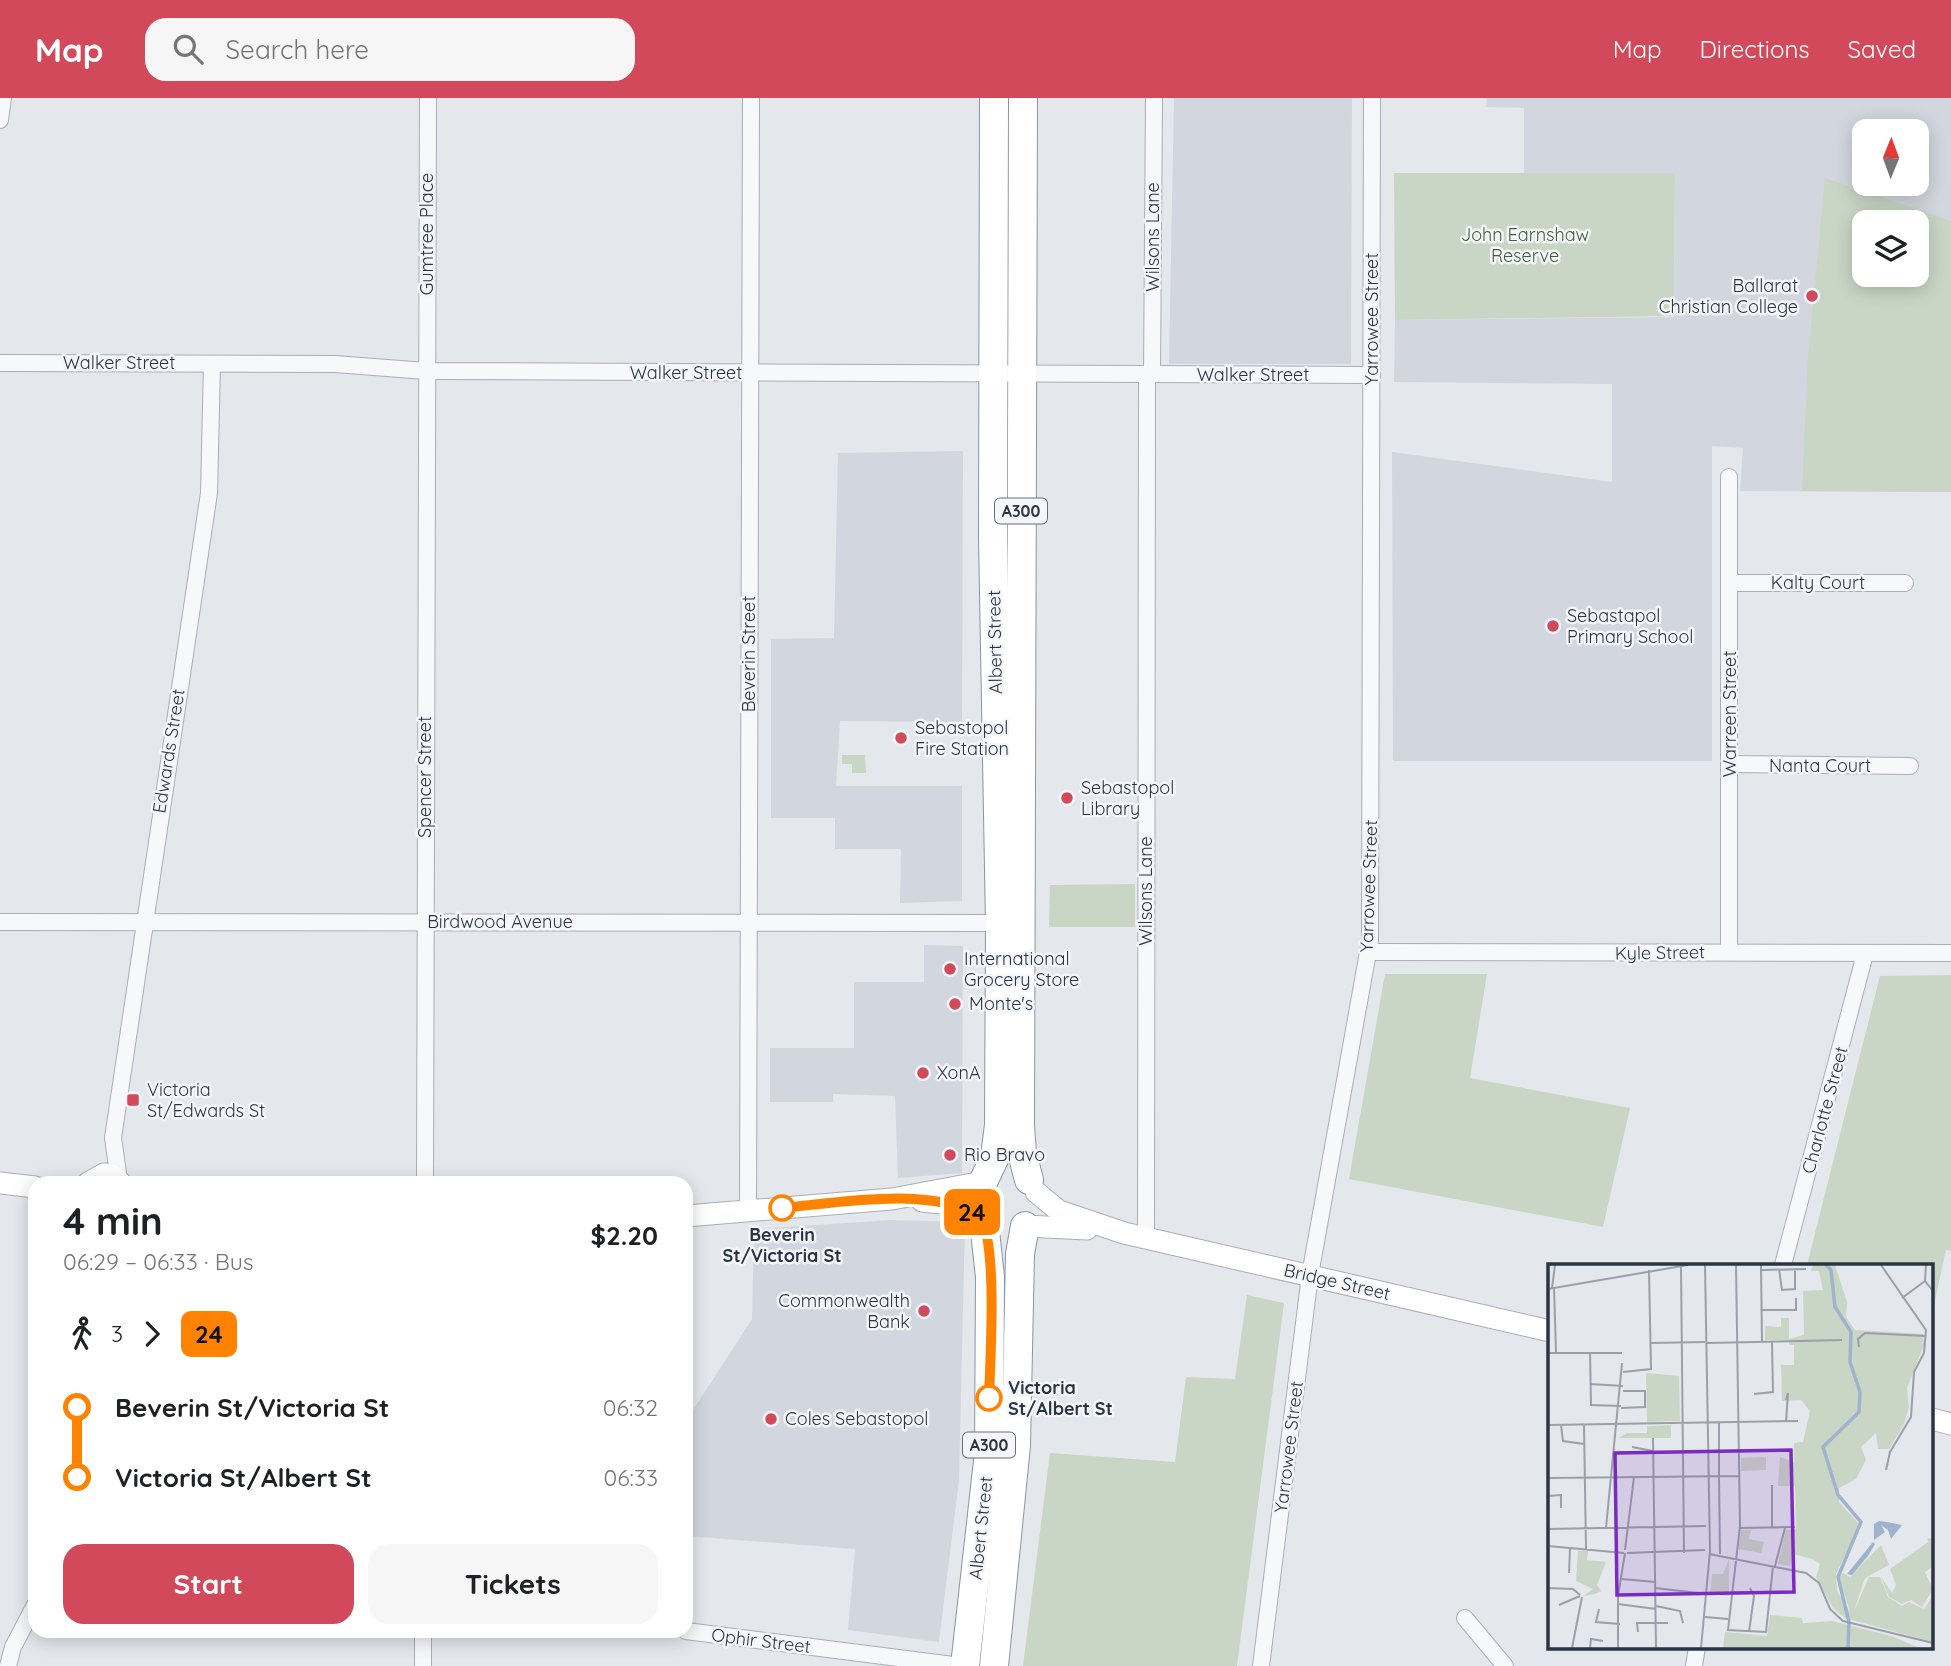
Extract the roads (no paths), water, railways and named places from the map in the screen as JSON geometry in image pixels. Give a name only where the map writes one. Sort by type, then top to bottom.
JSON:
[{"type":"highway","name":"Albert Street","points":[[983,1182],[995,1157],[999,1136],[1000,923],[992,374],[994,98]]},
{"type":"highway","name":"Albert Street","points":[[1023,98],[1020,1126],[1021,1153],[1032,1186]]},
{"type":"highway","points":[[1005,1171],[1018,1173],[1032,1186],[1037,1207],[1025,1227],[1007,1233],[994,1230],[982,1220],[976,1203],[983,1182],[993,1174],[1005,1171]]},
{"type":"highway","name":"Albert Street","points":[[963,1666],[989,1452],[990,1290],[982,1220]]},
{"type":"highway","name":"Albert Street","points":[[993,1666],[1016,1445],[1020,1254],[1025,1227]]},
{"type":"main road","points":[[693,1215],[892,1199],[983,1182]]},
{"type":"main road","points":[[0,1183],[28,1186]]},
{"type":"main road","points":[[1032,1186],[1059,1210],[1124,1233]]},
{"type":"main road","points":[[892,1199],[956,1205],[982,1220]]},
{"type":"main road","points":[[1025,1227],[1124,1233]]},
{"type":"main road","name":"Bridge Street","points":[[1124,1233],[1548,1331]]},
{"type":"main road","points":[[1934,1420],[1951,1424]]},
{"type":"street","points":[[0,120],[3,98]]},
{"type":"street","name":"Gumtree Place","points":[[426,371],[428,98]]},
{"type":"street","name":"Beverin Street","points":[[748,1211],[751,98]]},
{"type":"street","name":"Wilsons Lane","points":[[1146,1238],[1154,98]]},
{"type":"street","name":"Yarrowee Street","points":[[1261,1666],[1310,1275],[1369,952],[1372,98]]},
{"type":"street","name":"Walker Street","points":[[0,363],[345,365],[426,371],[1372,375]]},
{"type":"street","name":"Edwards Street","points":[[120,1176],[113,1138],[143,920],[209,493],[212,364]]},
{"type":"street","name":"Spencer Street","points":[[425,1176],[426,371]]},
{"type":"street","name":"Warreen Street","points":[[1729,952],[1730,477]]},
{"type":"street","name":"Kalty Court","points":[[1730,583],[1905,583]]},
{"type":"street","name":"Nanta Court","points":[[1730,764],[1910,766]]},
{"type":"street","name":"Birdwood Avenue","points":[[0,922],[143,920],[1000,923]]},
{"type":"street","name":"Kyle Street","points":[[1369,952],[1951,953]]},
{"type":"street","name":"Charlotte Street","points":[[1783,1264],[1865,954]]},
{"type":"street","name":"Edwards Street","points":[[94,1176],[113,1138]]},
{"type":"street","points":[[8,1666],[13,1647],[28,1618]]},
{"type":"street","points":[[1465,1618],[1504,1666]]},
{"type":"street","name":"Ophir Street","points":[[693,1632],[963,1666]]},
{"type":"street","points":[[422,1666],[423,1638]]},
{"type":"street","points":[[1694,1666],[1697,1648]]},
{"type":"place","name":"Ballarat Christian College","points":[[1812,296]]},
{"type":"place","name":"Sebastapol Primary School","points":[[1553,626]]},
{"type":"place","name":"Sebastopol Fire Station","points":[[901,738]]},
{"type":"place","name":"Sebastopol Library","points":[[1067,798]]},
{"type":"place","name":"International Grocery Store","points":[[950,969]]},
{"type":"place","name":"Monte's","points":[[955,1004]]},
{"type":"place","name":"XonA","points":[[923,1073]]},
{"type":"place","name":"Victoria St/Edwards St","points":[[133,1100]]},
{"type":"place","name":"Rio Bravo","points":[[950,1155]]},
{"type":"place","name":"Beverin St/Victoria St","points":[[782,1208]]},
{"type":"place","name":"Commonwealth Bank","points":[[924,1311]]},
{"type":"place","name":"Victoria St/Albert St","points":[[989,1398]]},
{"type":"place","name":"Coles Sebastopol","points":[[771,1419]]},
{"type":"park label","name":"John Earnshaw Reserve","points":[[1525,245]]}]
